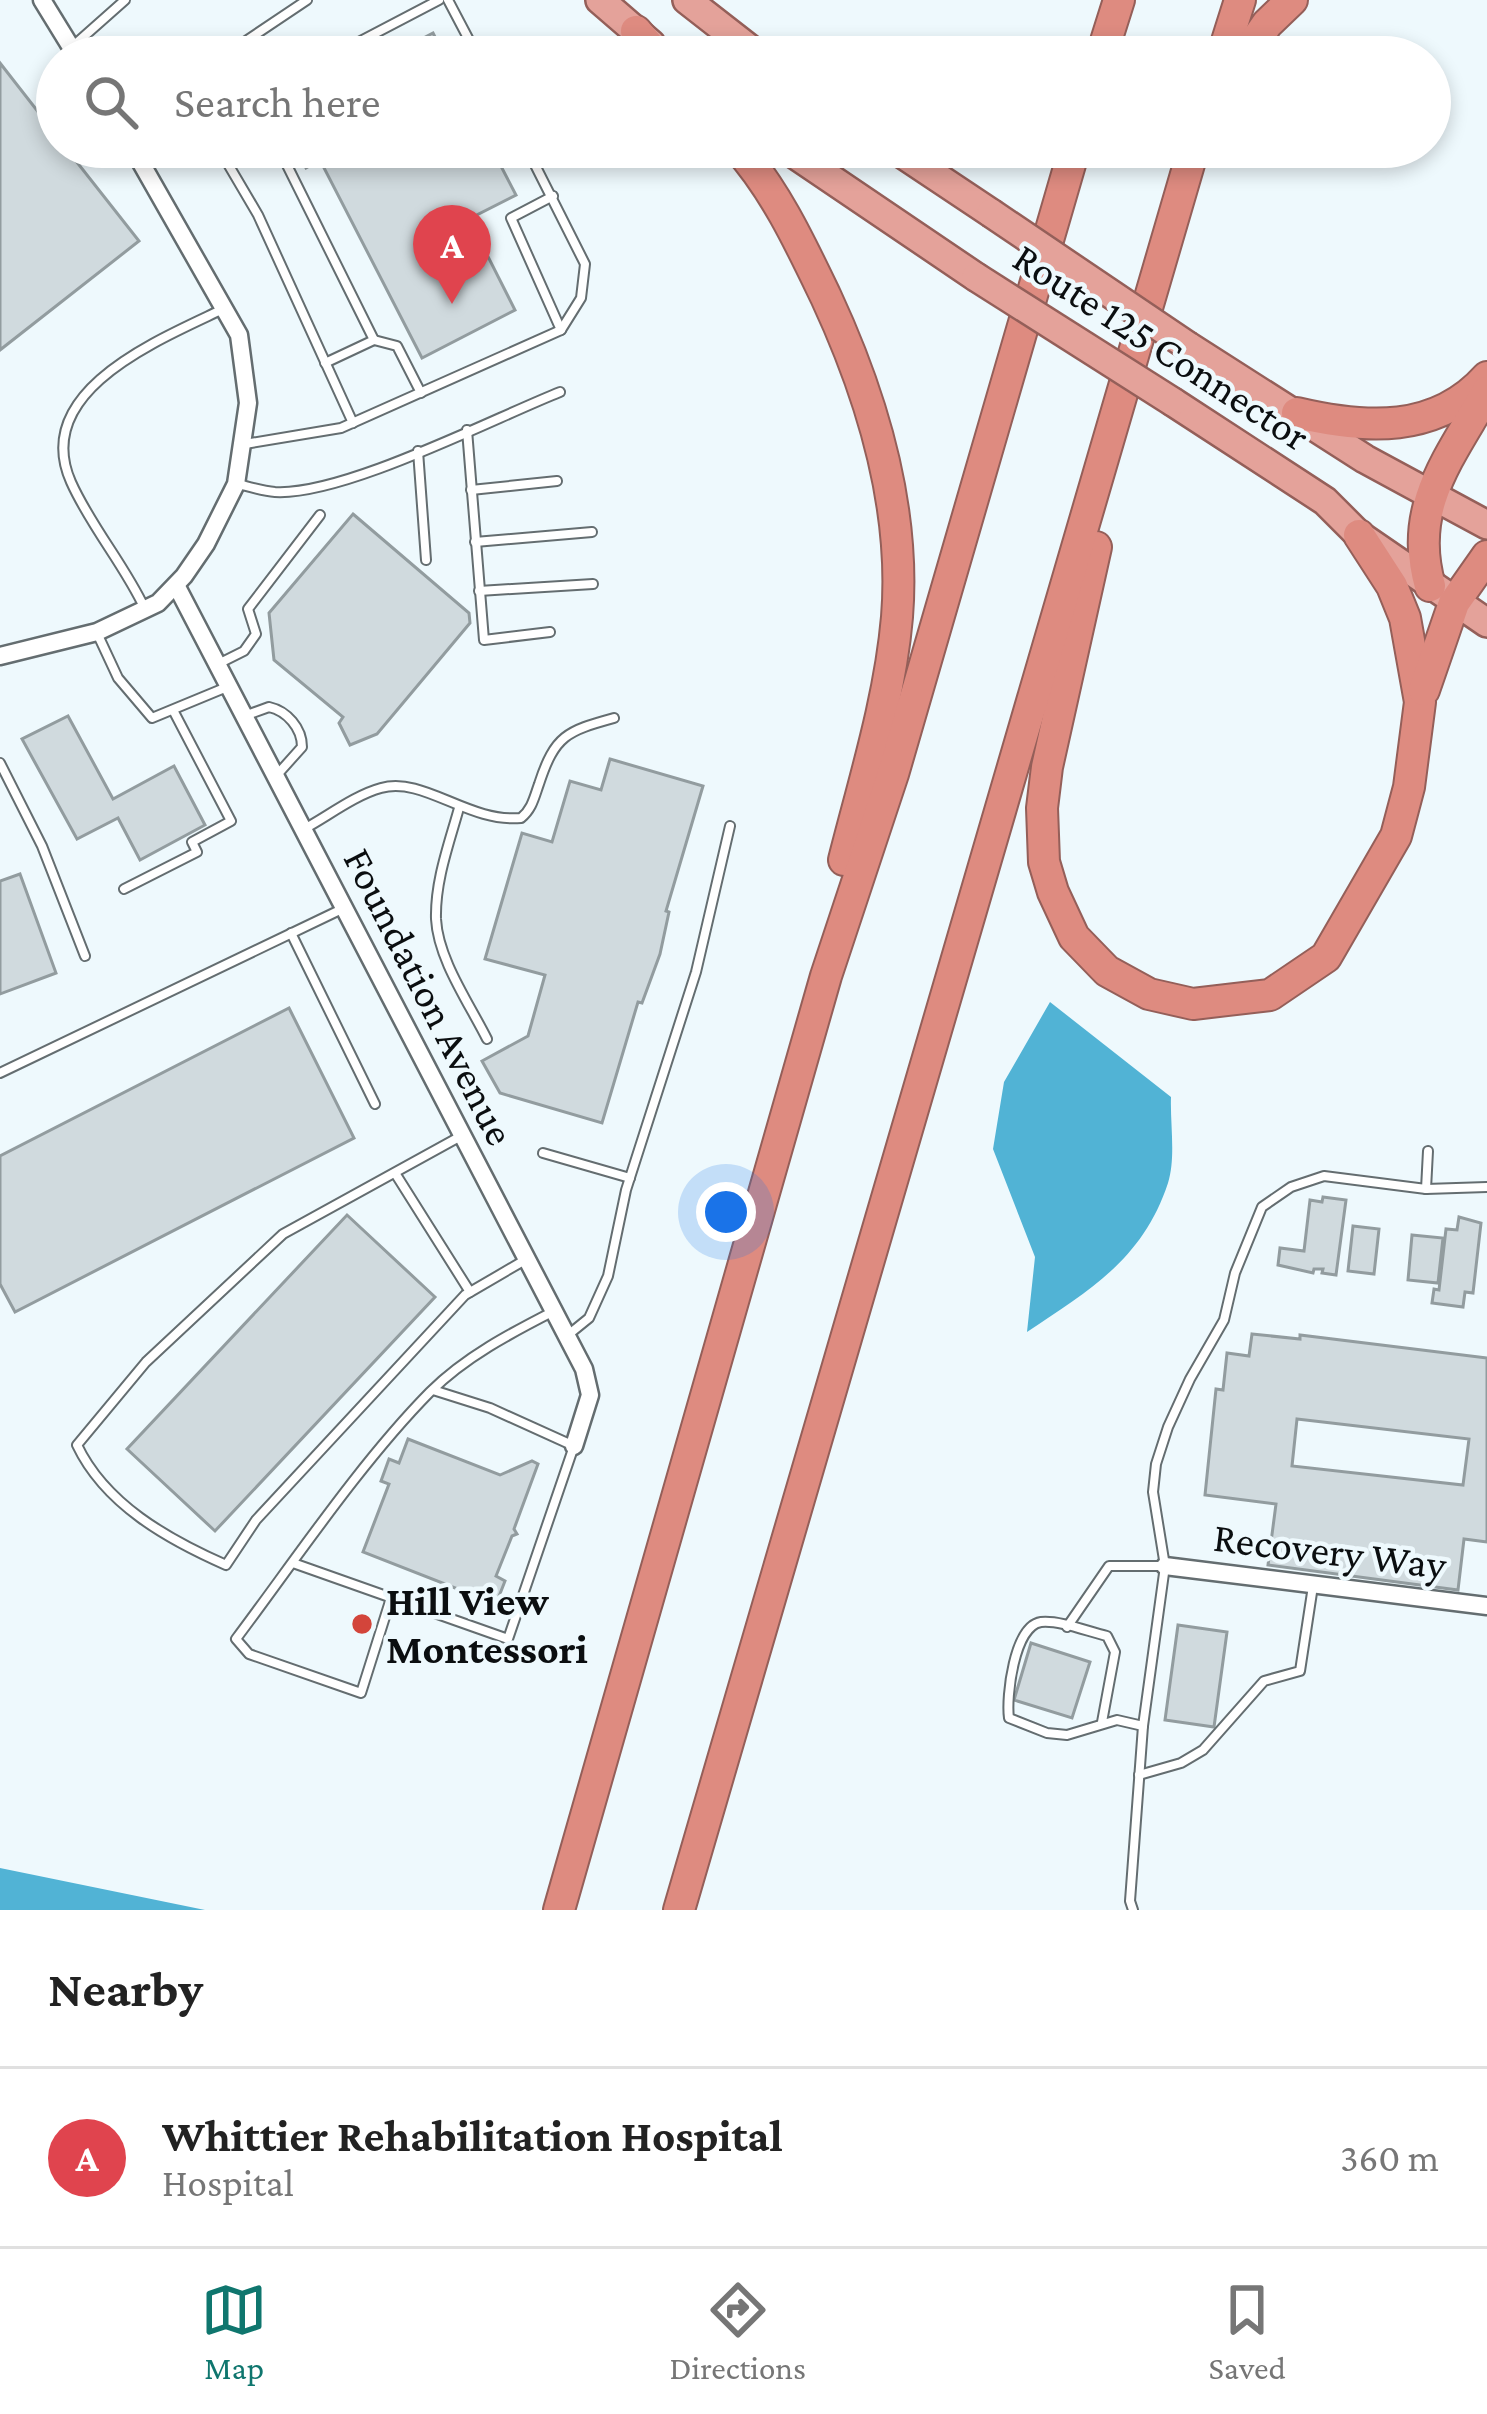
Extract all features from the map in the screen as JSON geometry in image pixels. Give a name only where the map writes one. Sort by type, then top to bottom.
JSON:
[{"type":"highway","points":[[600,0],[641,36]]},
{"type":"highway","points":[[687,0],[733,36]]},
{"type":"highway","points":[[1108,36],[1119,0]]},
{"type":"highway","points":[[1229,36],[1240,0]]},
{"type":"highway","points":[[1259,36],[1292,0]]},
{"type":"highway","points":[[756,168],[796,237],[864,386],[890,484],[895,523],[897,617],[866,776],[844,858],[826,976]]},
{"type":"highway","name":"Route 125 Connector","points":[[815,168],[1324,501],[1359,535],[1487,623]]},
{"type":"highway","name":"Route 125 Connector","points":[[924,168],[1188,346],[1429,496],[1487,525]]},
{"type":"highway","points":[[559,1910],[826,976],[893,774],[1069,168]]},
{"type":"highway","points":[[679,1910],[1189,168]]},
{"type":"highway","points":[[1297,413],[1338,423],[1391,426],[1451,407],[1487,377]]},
{"type":"highway","points":[[1442,594],[1424,567],[1429,496],[1487,392]]},
{"type":"highway","points":[[1114,417],[1106,500],[1042,808],[1044,862],[1074,937],[1107,971],[1149,994],[1193,1004],[1270,995],[1326,958],[1396,836],[1409,787],[1442,594],[1487,556]]},
{"type":"highway","points":[[1359,535],[1392,586],[1405,618],[1420,702]]},
{"type":"street","points":[[42,0],[64,36]]},
{"type":"street","points":[[0,656],[97,632],[146,610],[176,585],[206,544],[236,484],[248,403],[239,335],[144,168]]},
{"type":"street","name":"Foundation Avenue","points":[[176,585],[584,1369],[590,1395],[574,1446]]},
{"type":"street","name":"Recovery Way","points":[[1165,1566],[1487,1606]]},
{"type":"lane","points":[[104,0],[111,10]]},
{"type":"lane","points":[[88,36],[125,0]]},
{"type":"lane","points":[[253,36],[307,0]]},
{"type":"lane","points":[[372,36],[443,0],[465,36]]},
{"type":"lane","points":[[230,168],[258,215],[353,423]]},
{"type":"lane","points":[[288,168],[374,340]]},
{"type":"lane","points":[[244,445],[353,423],[561,330],[580,298],[585,264],[538,168]]},
{"type":"lane","points":[[553,196],[511,218],[561,330]]},
{"type":"lane","points":[[146,610],[71,482],[60,452],[68,418],[88,388],[225,309]]},
{"type":"lane","points":[[326,363],[374,340],[397,346],[422,394]]},
{"type":"lane","points":[[236,484],[278,492],[328,483],[560,392]]},
{"type":"lane","points":[[467,430],[484,640],[550,632]]},
{"type":"lane","points":[[418,451],[426,560]]},
{"type":"lane","points":[[471,490],[556,482]]},
{"type":"lane","points":[[217,665],[244,651],[256,634],[248,609],[320,515]]},
{"type":"lane","points":[[475,542],[592,532]]},
{"type":"lane","points":[[479,591],[593,584]]},
{"type":"lane","points":[[97,632],[118,677],[152,718],[229,687]]},
{"type":"lane","points":[[244,716],[269,706],[285,713],[297,728],[302,739],[298,756],[275,777]]},
{"type":"lane","points":[[124,889],[197,852],[192,842],[231,821],[173,710]]},
{"type":"lane","points":[[303,830],[378,789],[399,785],[483,817],[520,818],[530,810],[550,749],[573,730],[614,718]]},
{"type":"lane","points":[[0,763],[42,846],[85,956]]},
{"type":"lane","points":[[459,808],[438,883],[436,920],[441,945],[487,1040]]},
{"type":"lane","points":[[566,1336],[589,1318],[608,1276],[630,1178],[696,972],[730,826]]},
{"type":"lane","points":[[0,1073],[344,908]]},
{"type":"lane","points":[[291,934],[375,1104]]},
{"type":"lane","points":[[462,1135],[283,1234],[146,1362],[77,1445],[92,1476],[135,1514],[189,1549],[226,1565],[256,1520],[470,1292],[526,1259]]},
{"type":"lane","points":[[1426,1190],[1428,1151]]},
{"type":"lane","points":[[543,1153],[630,1178]]},
{"type":"lane","points":[[394,1172],[470,1292]]},
{"type":"lane","points":[[1133,1910],[1143,1726],[1165,1566],[1153,1492],[1156,1464],[1190,1379],[1224,1320],[1235,1273],[1262,1207],[1291,1186],[1324,1176],[1426,1190],[1487,1187]]},
{"type":"lane","points":[[391,1598],[361,1693],[249,1654],[236,1639],[432,1390],[499,1340],[554,1311]]},
{"type":"lane","points":[[293,1563],[508,1639],[574,1446],[490,1408],[432,1390]]},
{"type":"lane","points":[[1067,1627],[1109,1566],[1165,1566]]},
{"type":"lane","points":[[1139,1775],[1181,1763],[1203,1750],[1264,1681],[1300,1671],[1313,1584]]},
{"type":"lane","points":[[1102,1723],[1115,1652],[1107,1636],[1040,1622],[1028,1629],[1017,1653],[1007,1700],[1009,1718],[1067,1735],[1118,1720],[1143,1726]]},
{"type":"water","points":[[1050,1002],[1171,1097],[1172,1163],[1157,1210],[1129,1252],[1093,1286],[1027,1332],[1035,1257],[993,1149],[1004,1082]]},
{"type":"water","points":[[0,1868],[205,1910],[0,1910]]},
{"type":"building","points":[[0,63],[36,109],[36,168],[82,168],[139,241],[0,350]]},
{"type":"building","points":[[324,168],[502,168],[516,195],[469,219],[515,310],[422,358]]},
{"type":"building","points":[[353,514],[469,613],[470,623],[377,734],[350,745],[339,723],[343,717],[274,660],[269,613]]},
{"type":"building","points":[[68,716],[113,799],[174,766],[205,825],[140,860],[118,818],[77,839],[22,739]]},
{"type":"building","points":[[610,759],[703,786],[666,911],[660,954],[642,1003],[638,1002],[602,1123],[500,1093],[482,1061],[528,1036],[545,975],[485,959],[522,833],[552,842],[570,781],[601,790]]},
{"type":"building","points":[[20,874],[56,973],[0,994],[0,881]]},
{"type":"building","points":[[289,1008],[354,1138],[15,1312],[0,1284],[0,1156]]},
{"type":"building","points":[[1323,1197],[1346,1200],[1336,1275],[1322,1273],[1323,1269],[1313,1273],[1278,1265],[1280,1248],[1304,1251],[1310,1200],[1322,1202]]},
{"type":"building","points":[[347,1215],[435,1297],[215,1531],[127,1449]]},
{"type":"building","points":[[1459,1217],[1481,1223],[1473,1293],[1465,1292],[1463,1307],[1432,1303],[1434,1289],[1439,1290],[1446,1229],[1457,1230]]},
{"type":"building","points":[[1353,1226],[1379,1229],[1374,1274],[1348,1271]]},
{"type":"building","points":[[1412,1235],[1443,1238],[1438,1283],[1408,1280]]},
{"type":"building","points":[[1252,1334],[1300,1339],[1300,1335],[1487,1358],[1487,1542],[1464,1539],[1458,1590],[1268,1565],[1276,1504],[1205,1495],[1216,1389],[1223,1390],[1227,1353],[1249,1356]],"holes":[[[1297,1419],[1469,1439],[1463,1485],[1292,1466]]]},
{"type":"building","points":[[408,1439],[500,1475],[532,1461],[538,1464],[514,1529],[517,1534],[496,1576],[505,1581],[496,1604],[363,1552],[389,1484],[381,1481],[389,1459],[399,1463]]},
{"type":"building","points":[[1178,1625],[1227,1632],[1214,1727],[1165,1720]]},
{"type":"building","points":[[1031,1643],[1090,1662],[1072,1718],[1014,1700]]},
{"type":"place","name":"Whittier Rehabilitation Hospital","points":[[452,304]]},
{"type":"place","name":"Hill View Montessori","points":[[362,1624]]}]
